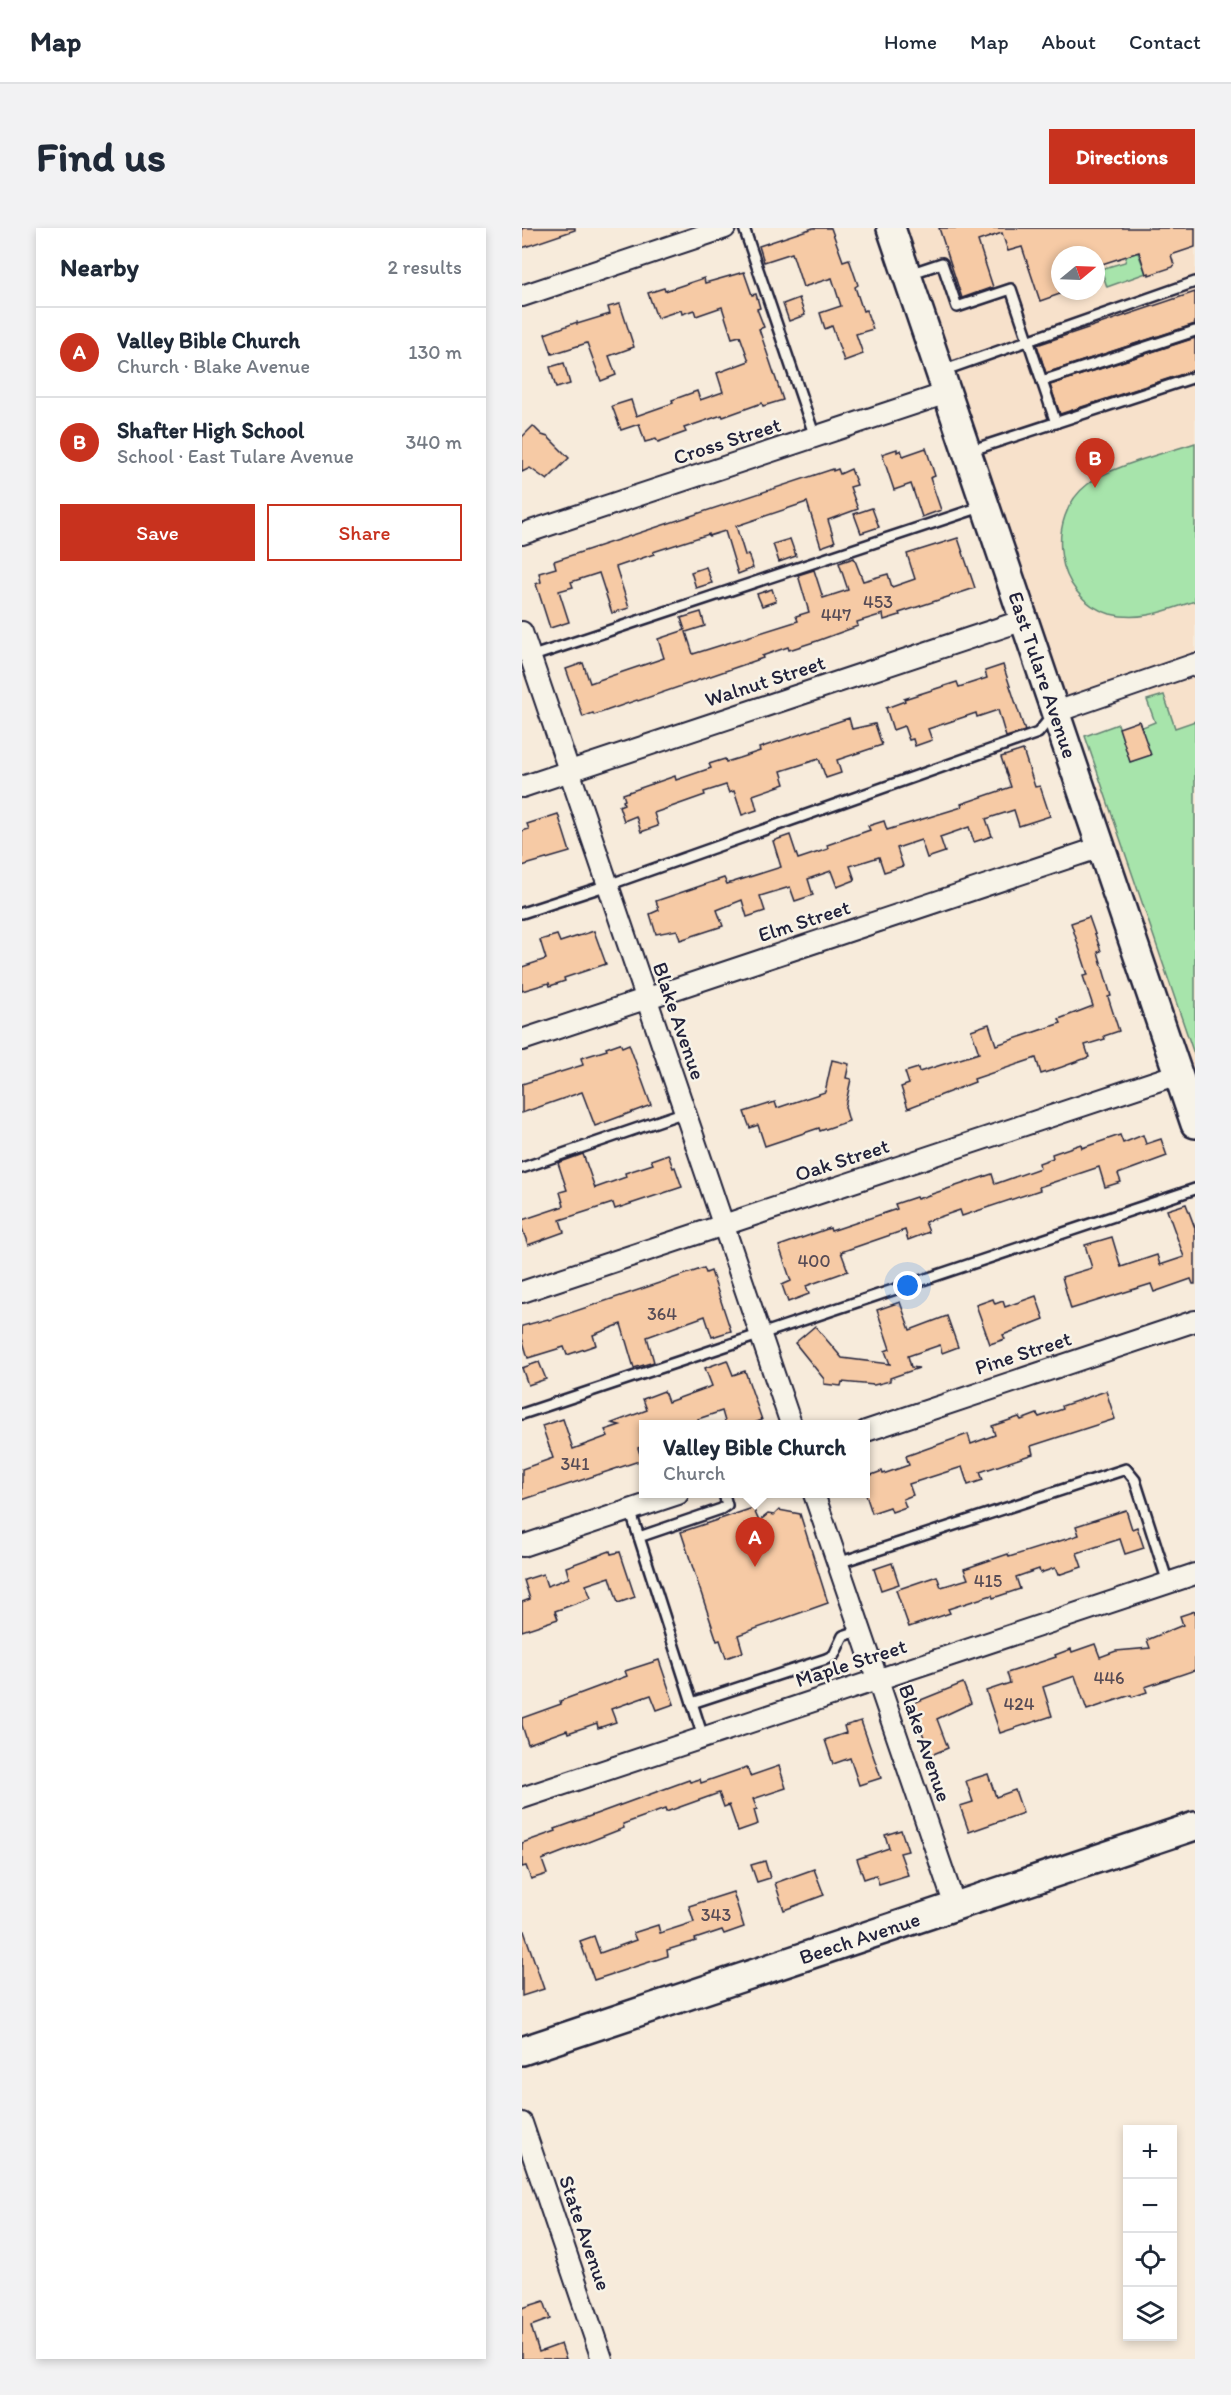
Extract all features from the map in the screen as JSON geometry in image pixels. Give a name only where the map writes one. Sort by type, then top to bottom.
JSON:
[{"type":"street","points":[[522,296],[725,228]]},
{"type":"street","name":"East Tulare Avenue","points":[[891,228],[1195,1124]]},
{"type":"street","name":"Cross Street","points":[[522,534],[815,437],[944,382]]},
{"type":"street","name":"Walnut Street","points":[[522,787],[1024,620]]},
{"type":"street","name":"Blake Avenue","points":[[522,632],[526,658],[569,771],[789,1420]]},
{"type":"street","points":[[1056,712],[1195,664]]},
{"type":"street","name":"Elm Street","points":[[522,1040],[1101,847]]},
{"type":"street","name":"Oak Street","points":[[522,1293],[1178,1074]]},
{"type":"street","name":"Pine Street","points":[[870,1430],[1195,1321]]},
{"type":"street","points":[[522,1545],[666,1498]]},
{"type":"street","name":"Blake Avenue","points":[[815,1498],[954,1906]]},
{"type":"street","name":"Maple Street","points":[[522,1798],[1195,1574]]},
{"type":"street","name":"Beech Avenue","points":[[522,2051],[1195,1826]]},
{"type":"street","name":"State Avenue","points":[[522,2123],[602,2359]]},
{"type":"lane","points":[[744,228],[815,437]]},
{"type":"lane","points":[[907,274],[942,263],[957,307],[1011,289],[1056,423]]},
{"type":"lane","points":[[944,382],[1028,340],[1195,282]]},
{"type":"lane","points":[[1042,381],[1195,331]]},
{"type":"lane","points":[[967,452],[1195,377]]},
{"type":"lane","points":[[526,658],[986,506]]},
{"type":"lane","points":[[522,913],[608,885],[1038,733],[1056,712]]},
{"type":"lane","points":[[522,1168],[685,1112]]},
{"type":"lane","points":[[522,1414],[1195,1189]]},
{"type":"lane","points":[[838,1563],[1126,1469],[1135,1480],[1168,1583]]},
{"type":"lane","points":[[639,1538],[721,1509],[727,1505],[725,1498]]},
{"type":"lane","points":[[630,1510],[703,1737]]},
{"type":"lane","points":[[692,1703],[826,1659],[834,1655],[843,1636],[861,1630]]},
{"type":"shaded area","points":[[906,228],[1195,228],[1195,1090],[1093,787],[1172,762],[1146,685],[1070,711]]},
{"type":"green space","points":[[1132,238],[1146,273],[1107,287],[1105,268],[1125,262]]},
{"type":"green space","points":[[1195,443],[1195,601],[1154,614],[1132,617],[1110,614],[1091,605],[1077,592],[1067,575],[1062,555],[1061,535],[1065,516],[1074,498],[1088,484],[1110,471]]},
{"type":"green space","points":[[1164,695],[1175,728],[1195,721],[1195,1057],[1085,736],[1118,724],[1131,760],[1139,724],[1143,727],[1155,722],[1147,700]]},
{"type":"building","points":[[522,228],[575,228],[575,230],[522,248]]},
{"type":"building","points":[[813,228],[831,228],[843,261],[849,259],[858,285],[855,287],[863,311],[866,310],[873,329],[856,334],[863,354],[844,361],[832,326],[825,329],[820,313],[841,306],[832,278],[803,287],[792,253],[764,262],[759,246]]},
{"type":"building","points":[[939,228],[1195,228],[1195,247],[1171,255],[1173,267],[1149,275],[1149,273],[1146,274],[1139,252],[1105,263],[1105,246],[1051,246],[1051,297],[1040,301],[1022,247],[1008,251],[1002,233],[978,241],[993,287],[962,298]]},
{"type":"building","points":[[744,272],[752,295],[756,294],[760,308],[757,309],[764,327],[759,329],[783,400],[763,406],[762,403],[723,417],[722,415],[684,428],[686,432],[658,442],[656,439],[645,442],[639,424],[621,430],[612,406],[631,400],[636,416],[673,403],[672,400],[697,391],[700,400],[723,392],[717,373],[749,361],[740,336],[732,338],[722,307],[696,316],[694,310],[682,314],[681,310],[657,318],[648,293],[664,288],[665,291],[704,278],[705,283]]},
{"type":"building","points":[[1195,292],[1195,324],[1046,373],[1037,345]]},
{"type":"building","points":[[799,298],[805,315],[789,321],[783,304]]},
{"type":"building","points":[[620,304],[634,347],[609,356],[616,375],[601,381],[587,343],[552,354],[545,334],[577,322],[577,324],[610,314],[608,307]]},
{"type":"building","points":[[1195,338],[1195,370],[1060,414],[1050,385]]},
{"type":"building","points":[[564,363],[570,384],[556,388],[550,367]]},
{"type":"building","points":[[533,426],[569,458],[547,480],[530,468],[522,472],[522,437]]},
{"type":"building","points":[[926,448],[935,476],[930,478],[941,510],[922,517],[911,484],[894,490],[882,454],[897,449],[897,452],[901,450],[903,456]]},
{"type":"building","points":[[833,469],[833,471],[838,469],[840,474],[851,469],[857,485],[850,487],[858,509],[828,520],[835,542],[821,547],[807,502],[736,526],[745,555],[748,554],[753,568],[738,574],[725,531],[709,536],[709,534],[616,567],[629,608],[612,613],[599,573],[571,582],[573,587],[559,591],[569,622],[550,628],[536,584],[541,582],[539,573],[556,568],[554,561]]},
{"type":"building","points":[[872,508],[879,527],[861,533],[854,514]]},
{"type":"building","points":[[958,538],[975,588],[884,620],[883,614],[857,622],[858,626],[817,641],[789,650],[788,647],[762,656],[763,658],[638,701],[583,717],[566,669],[583,663],[590,683],[664,658],[658,639],[685,630],[681,618],[701,612],[705,626],[686,632],[693,654],[798,621],[796,616],[809,612],[798,575],[814,570],[823,598],[848,590],[839,563],[854,558],[863,581],[888,574],[892,587],[915,579],[907,554]]},
{"type":"building","points":[[790,539],[796,556],[779,562],[773,544]]},
{"type":"building","points":[[706,567],[712,583],[696,588],[691,572]]},
{"type":"building","points":[[772,589],[776,601],[762,606],[757,594]]},
{"type":"building","points":[[1003,665],[1025,731],[1006,737],[998,710],[977,717],[976,713],[928,729],[932,740],[915,746],[913,739],[909,740],[904,726],[893,730],[886,708],[905,701],[904,699],[957,682],[959,687],[987,678],[985,671]]},
{"type":"building","points":[[849,718],[852,729],[875,724],[882,745],[837,760],[841,773],[826,778],[819,759],[781,771],[785,784],[753,795],[757,810],[742,815],[734,791],[729,793],[726,785],[654,813],[658,826],[641,832],[636,816],[624,821],[619,806],[624,804],[623,794],[675,776],[676,780],[711,768],[709,764],[739,758],[760,751],[759,748]]},
{"type":"building","points":[[1139,721],[1151,755],[1130,762],[1119,728]]},
{"type":"building","points":[[1023,750],[1035,787],[1040,786],[1050,816],[1019,826],[1014,810],[986,819],[992,836],[974,842],[969,827],[940,837],[945,852],[927,858],[921,840],[897,848],[903,866],[884,872],[879,857],[850,866],[855,880],[837,887],[831,871],[808,879],[813,895],[795,901],[790,887],[760,896],[765,911],[747,917],[742,900],[717,910],[723,926],[680,940],[677,930],[656,934],[650,914],[659,910],[656,901],[724,878],[727,884],[781,867],[773,841],[790,835],[798,859],[828,849],[827,845],[870,830],[868,826],[884,821],[887,830],[962,807],[961,804],[1011,787],[1001,757]]},
{"type":"building","points":[[558,814],[570,852],[522,866],[522,831],[529,829],[527,824]]},
{"type":"building","points":[[1089,917],[1101,951],[1098,952],[1111,996],[1108,997],[1119,1031],[1104,1036],[1105,1039],[1085,1045],[1089,1057],[1062,1067],[1041,1074],[1036,1058],[974,1079],[975,1082],[908,1108],[901,1087],[909,1084],[905,1072],[918,1068],[919,1072],[979,1053],[971,1030],[989,1024],[996,1045],[1061,1023],[1059,1019],[1093,1006],[1083,976],[1088,975],[1071,923]]},
{"type":"building","points":[[594,931],[606,964],[564,978],[565,981],[550,986],[549,983],[522,991],[522,967],[546,959],[540,940],[557,935],[560,942]]},
{"type":"building","points":[[620,1043],[622,1047],[629,1044],[651,1105],[595,1126],[582,1092],[522,1113],[522,1084],[583,1065],[581,1058],[607,1050],[606,1048]]},
{"type":"building","points":[[832,1060],[849,1064],[846,1078],[851,1079],[845,1107],[849,1121],[820,1131],[819,1128],[765,1146],[758,1125],[750,1128],[744,1112],[775,1102],[777,1108],[825,1092]]},
{"type":"building","points":[[1120,1135],[1123,1143],[1143,1135],[1146,1144],[1161,1139],[1167,1156],[1118,1174],[1121,1182],[1105,1187],[1099,1167],[962,1216],[960,1210],[925,1222],[929,1232],[908,1240],[905,1230],[841,1252],[848,1271],[806,1286],[809,1294],[788,1302],[782,1285],[791,1281],[779,1246],[830,1228],[831,1231],[897,1209],[895,1204],[992,1174],[995,1184],[1040,1168],[1039,1163],[1053,1158],[1052,1154],[1081,1144],[1082,1148]]},
{"type":"building","points":[[583,1154],[595,1188],[626,1177],[625,1173],[653,1164],[651,1160],[668,1154],[682,1187],[615,1209],[613,1203],[560,1220],[564,1232],[528,1245],[522,1228],[522,1220],[564,1206],[560,1192],[567,1190],[558,1163]]},
{"type":"building","points":[[1186,1204],[1195,1228],[1195,1284],[1191,1279],[1154,1292],[1151,1284],[1071,1309],[1062,1277],[1092,1268],[1085,1245],[1112,1237],[1121,1267],[1157,1255],[1160,1265],[1184,1257],[1167,1210]]},
{"type":"building","points":[[704,1268],[706,1273],[711,1271],[731,1331],[712,1337],[705,1316],[647,1337],[654,1362],[634,1368],[621,1324],[593,1335],[596,1345],[567,1355],[564,1347],[528,1358],[522,1338],[522,1326],[549,1320]]},
{"type":"building","points":[[1036,1296],[1044,1319],[1003,1335],[1005,1339],[990,1344],[976,1305],[993,1299],[995,1304],[1003,1301],[1005,1307]]},
{"type":"building","points":[[900,1302],[910,1330],[947,1316],[958,1347],[942,1353],[940,1345],[908,1356],[911,1367],[919,1368],[890,1378],[890,1381],[874,1385],[842,1382],[841,1386],[824,1384],[824,1379],[795,1343],[815,1326],[842,1358],[890,1364],[885,1351],[890,1349],[877,1310]]},
{"type":"building","points":[[727,1360],[733,1375],[745,1371],[762,1420],[725,1420],[722,1411],[698,1420],[639,1420],[639,1461],[522,1500],[522,1469],[553,1458],[542,1426],[563,1419],[573,1449],[608,1436],[605,1430],[620,1425],[612,1423],[647,1410],[643,1399],[664,1391],[668,1402],[712,1386],[705,1368]]},
{"type":"building","points":[[539,1362],[546,1379],[528,1385],[522,1368]]},
{"type":"building","points":[[1106,1391],[1115,1419],[1031,1446],[1033,1454],[980,1472],[983,1480],[968,1485],[962,1467],[909,1484],[913,1495],[903,1499],[906,1507],[892,1512],[890,1507],[872,1513],[867,1498],[870,1498],[870,1476],[882,1471],[883,1474],[909,1465],[906,1456],[968,1434],[971,1444],[995,1435],[992,1426],[1019,1417],[1021,1420],[1037,1414],[1039,1417],[1063,1409],[1062,1406]]},
{"type":"building","points":[[753,1508],[759,1521],[768,1514],[774,1515],[779,1510],[800,1514],[828,1603],[738,1635],[743,1652],[726,1658],[720,1640],[717,1641],[681,1532]]},
{"type":"building","points":[[1126,1510],[1132,1529],[1137,1527],[1144,1548],[1125,1554],[1120,1539],[1077,1553],[1082,1567],[1058,1575],[1055,1568],[1040,1573],[1039,1569],[1016,1577],[1020,1589],[948,1609],[950,1613],[909,1627],[896,1590],[937,1576],[941,1587],[968,1579],[964,1569],[1008,1554],[1009,1557],[1079,1535],[1076,1526]]},
{"type":"building","points":[[610,1551],[611,1554],[620,1552],[635,1597],[618,1603],[610,1577],[586,1585],[591,1598],[555,1611],[558,1619],[522,1631],[522,1602],[530,1599],[524,1580],[543,1574],[547,1586],[569,1578],[566,1567]]},
{"type":"building","points":[[892,1563],[899,1584],[881,1590],[874,1569]]},
{"type":"building","points":[[1195,1611],[1195,1670],[1145,1687],[1147,1692],[1087,1710],[1075,1676],[1043,1687],[1052,1716],[1000,1733],[986,1691],[1010,1683],[1007,1673],[1056,1657],[1055,1655],[1071,1649],[1072,1652],[1095,1644],[1100,1657],[1116,1651],[1150,1648],[1147,1640],[1183,1625],[1180,1616]]},
{"type":"building","points":[[659,1660],[674,1704],[657,1710],[651,1695],[611,1709],[616,1722],[598,1728],[597,1723],[568,1733],[567,1730],[528,1744],[522,1718],[627,1676],[625,1671]]},
{"type":"building","points":[[963,1683],[971,1703],[937,1719],[948,1748],[931,1755],[911,1704]]},
{"type":"building","points":[[861,1721],[881,1778],[859,1785],[850,1758],[833,1764],[825,1740],[846,1733],[844,1726]]},
{"type":"building","points":[[779,1766],[786,1788],[753,1799],[757,1809],[754,1810],[758,1824],[738,1831],[729,1805],[724,1807],[719,1793],[623,1824],[624,1828],[542,1860],[547,1874],[531,1879],[526,1866],[522,1867],[522,1843],[556,1831],[555,1829],[689,1780],[690,1782],[700,1779],[701,1783],[747,1767],[750,1776]]},
{"type":"building","points":[[988,1774],[996,1797],[1015,1790],[1023,1813],[969,1832],[960,1806],[973,1802],[966,1781]]},
{"type":"building","points":[[901,1830],[908,1851],[900,1853],[908,1875],[879,1884],[876,1875],[864,1879],[857,1859],[889,1848],[885,1835]]},
{"type":"building","points":[[765,1861],[770,1878],[757,1882],[751,1865]]},
{"type":"building","points":[[814,1869],[824,1895],[784,1910],[775,1883]]},
{"type":"building","points":[[733,1892],[744,1927],[724,1934],[722,1930],[695,1939],[696,1941],[667,1950],[668,1956],[594,1980],[580,1941],[594,1936],[600,1953],[636,1940],[633,1933],[658,1925],[660,1933],[694,1922],[689,1906]]},
{"type":"building","points":[[524,1931],[544,1989],[522,1996],[522,1932]]},
{"type":"building","points":[[544,2301],[550,2319],[531,2326],[539,2352],[561,2344],[566,2359],[522,2359],[522,2308]]},
{"type":"place","name":"Shafter High School","points":[[1095,488]]},
{"type":"place","name":"Valley Bible Church","points":[[755,1567]]}]
